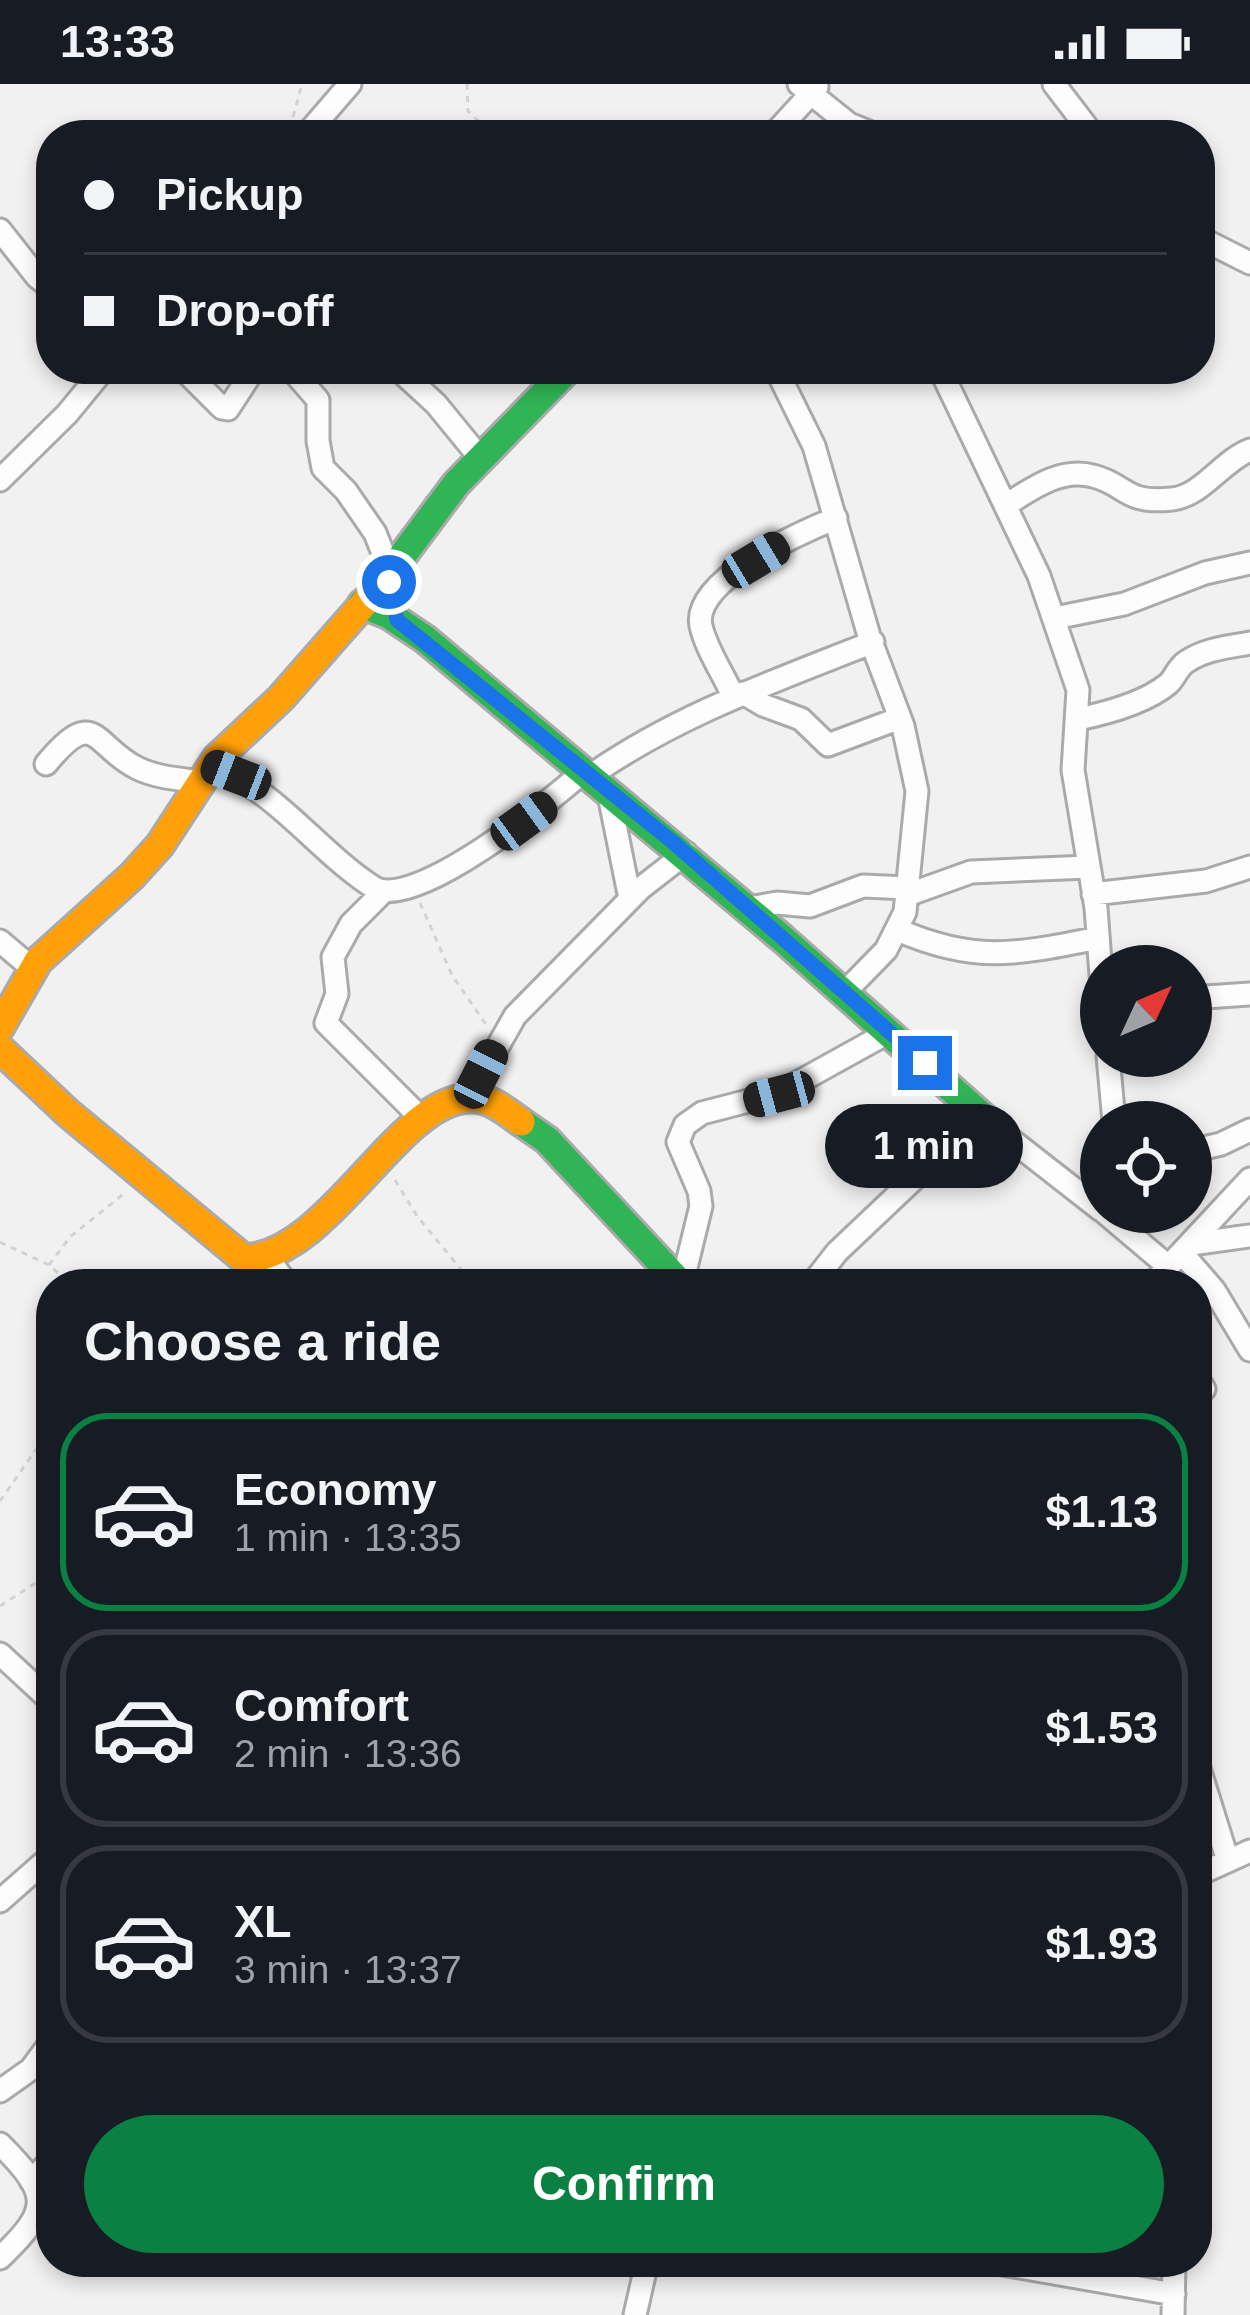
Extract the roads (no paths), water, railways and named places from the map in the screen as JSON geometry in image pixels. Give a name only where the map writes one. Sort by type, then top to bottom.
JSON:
[{"type":"street","points":[[308,120],[350,84]]},
{"type":"street","points":[[1054,84],[1082,120]]},
{"type":"street","points":[[785,120],[810,88],[844,120]]},
{"type":"street","points":[[830,110],[830,120]]},
{"type":"street","points":[[0,230],[36,276]]},
{"type":"street","points":[[1215,246],[1250,263]]},
{"type":"street","points":[[0,480],[92,384]]},
{"type":"street","points":[[198,384],[228,409],[244,384]]},
{"type":"street","points":[[304,384],[318,400],[323,468],[346,490],[367,521],[391,572],[397,620]]},
{"type":"street","points":[[417,384],[481,459]]},
{"type":"street","points":[[0,1027],[33,969],[160,845],[233,741],[281,698],[391,572],[456,484],[554,384]]},
{"type":"street","points":[[783,384],[814,446],[872,643],[900,718],[917,791],[907,892],[898,930],[886,950],[845,992]]},
{"type":"street","points":[[947,384],[1055,618],[1078,690],[1072,770],[1099,945]]},
{"type":"street","points":[[1006,505],[1063,475],[1093,476],[1134,499],[1184,497],[1234,456],[1250,450]]},
{"type":"street","points":[[836,518],[798,534],[724,580],[710,593],[701,627],[738,694],[801,719],[828,745],[900,718]]},
{"type":"street","points":[[1055,618],[1124,604],[1205,573],[1250,563]]},
{"type":"street","points":[[362,604],[397,620],[686,853],[891,1031],[992,1126],[1080,1192]]},
{"type":"street","points":[[46,764],[64,743],[89,734],[113,747],[132,766],[154,775],[236,775],[374,888],[384,891],[434,877],[594,779],[633,746],[738,694],[872,643]]},
{"type":"street","points":[[1078,719],[1107,713],[1167,685],[1184,663],[1197,656],[1250,643]]},
{"type":"street","points":[[594,779],[630,899]]},
{"type":"street","points":[[469,1099],[515,1016],[659,871],[686,853]]},
{"type":"street","points":[[749,908],[777,903],[810,906],[863,886],[907,892],[971,872],[1089,867]]},
{"type":"street","points":[[1094,894],[1206,881],[1250,867]]},
{"type":"street","points":[[384,891],[351,925],[333,957],[336,1002],[326,1023],[421,1118]]},
{"type":"street","points":[[898,930],[926,942],[985,955],[1098,938]]},
{"type":"street","points":[[0,940],[33,969]]},
{"type":"street","points":[[1212,997],[1250,994]]},
{"type":"street","points":[[686,1269],[701,1206],[678,1142],[685,1125],[702,1113],[779,1094],[891,1031]]},
{"type":"street","points":[[0,1049],[68,1113],[244,1258],[268,1258],[298,1240],[439,1102],[469,1099],[497,1105],[547,1140],[668,1269]]},
{"type":"street","points":[[824,1269],[946,1146],[970,1126],[992,1126]]},
{"type":"street","points":[[1212,1146],[1250,1130]]},
{"type":"street","points":[[1167,1269],[1250,1179]]},
{"type":"street","points":[[1143,1233],[1181,1255],[1194,1269]]},
{"type":"street","points":[[1181,1255],[1250,1236]]},
{"type":"street","points":[[268,1258],[276,1269]]},
{"type":"street","points":[[1212,1288],[1250,1350]]},
{"type":"street","points":[[0,1654],[36,1687]]},
{"type":"street","points":[[1212,1810],[1228,1861]]},
{"type":"street","points":[[1212,1868],[1250,1851]]},
{"type":"street","points":[[0,1900],[36,1869]]},
{"type":"street","points":[[0,2091],[36,2062]]},
{"type":"street","points":[[0,2144],[31,2181],[36,2195]]},
{"type":"street","points":[[31,2181],[36,2176]]},
{"type":"street","points":[[0,2258],[32,2228],[36,2218]]},
{"type":"street","points":[[635,2315],[644,2277]]},
{"type":"street","points":[[1051,2277],[1175,2308],[1174,2277]]}]
